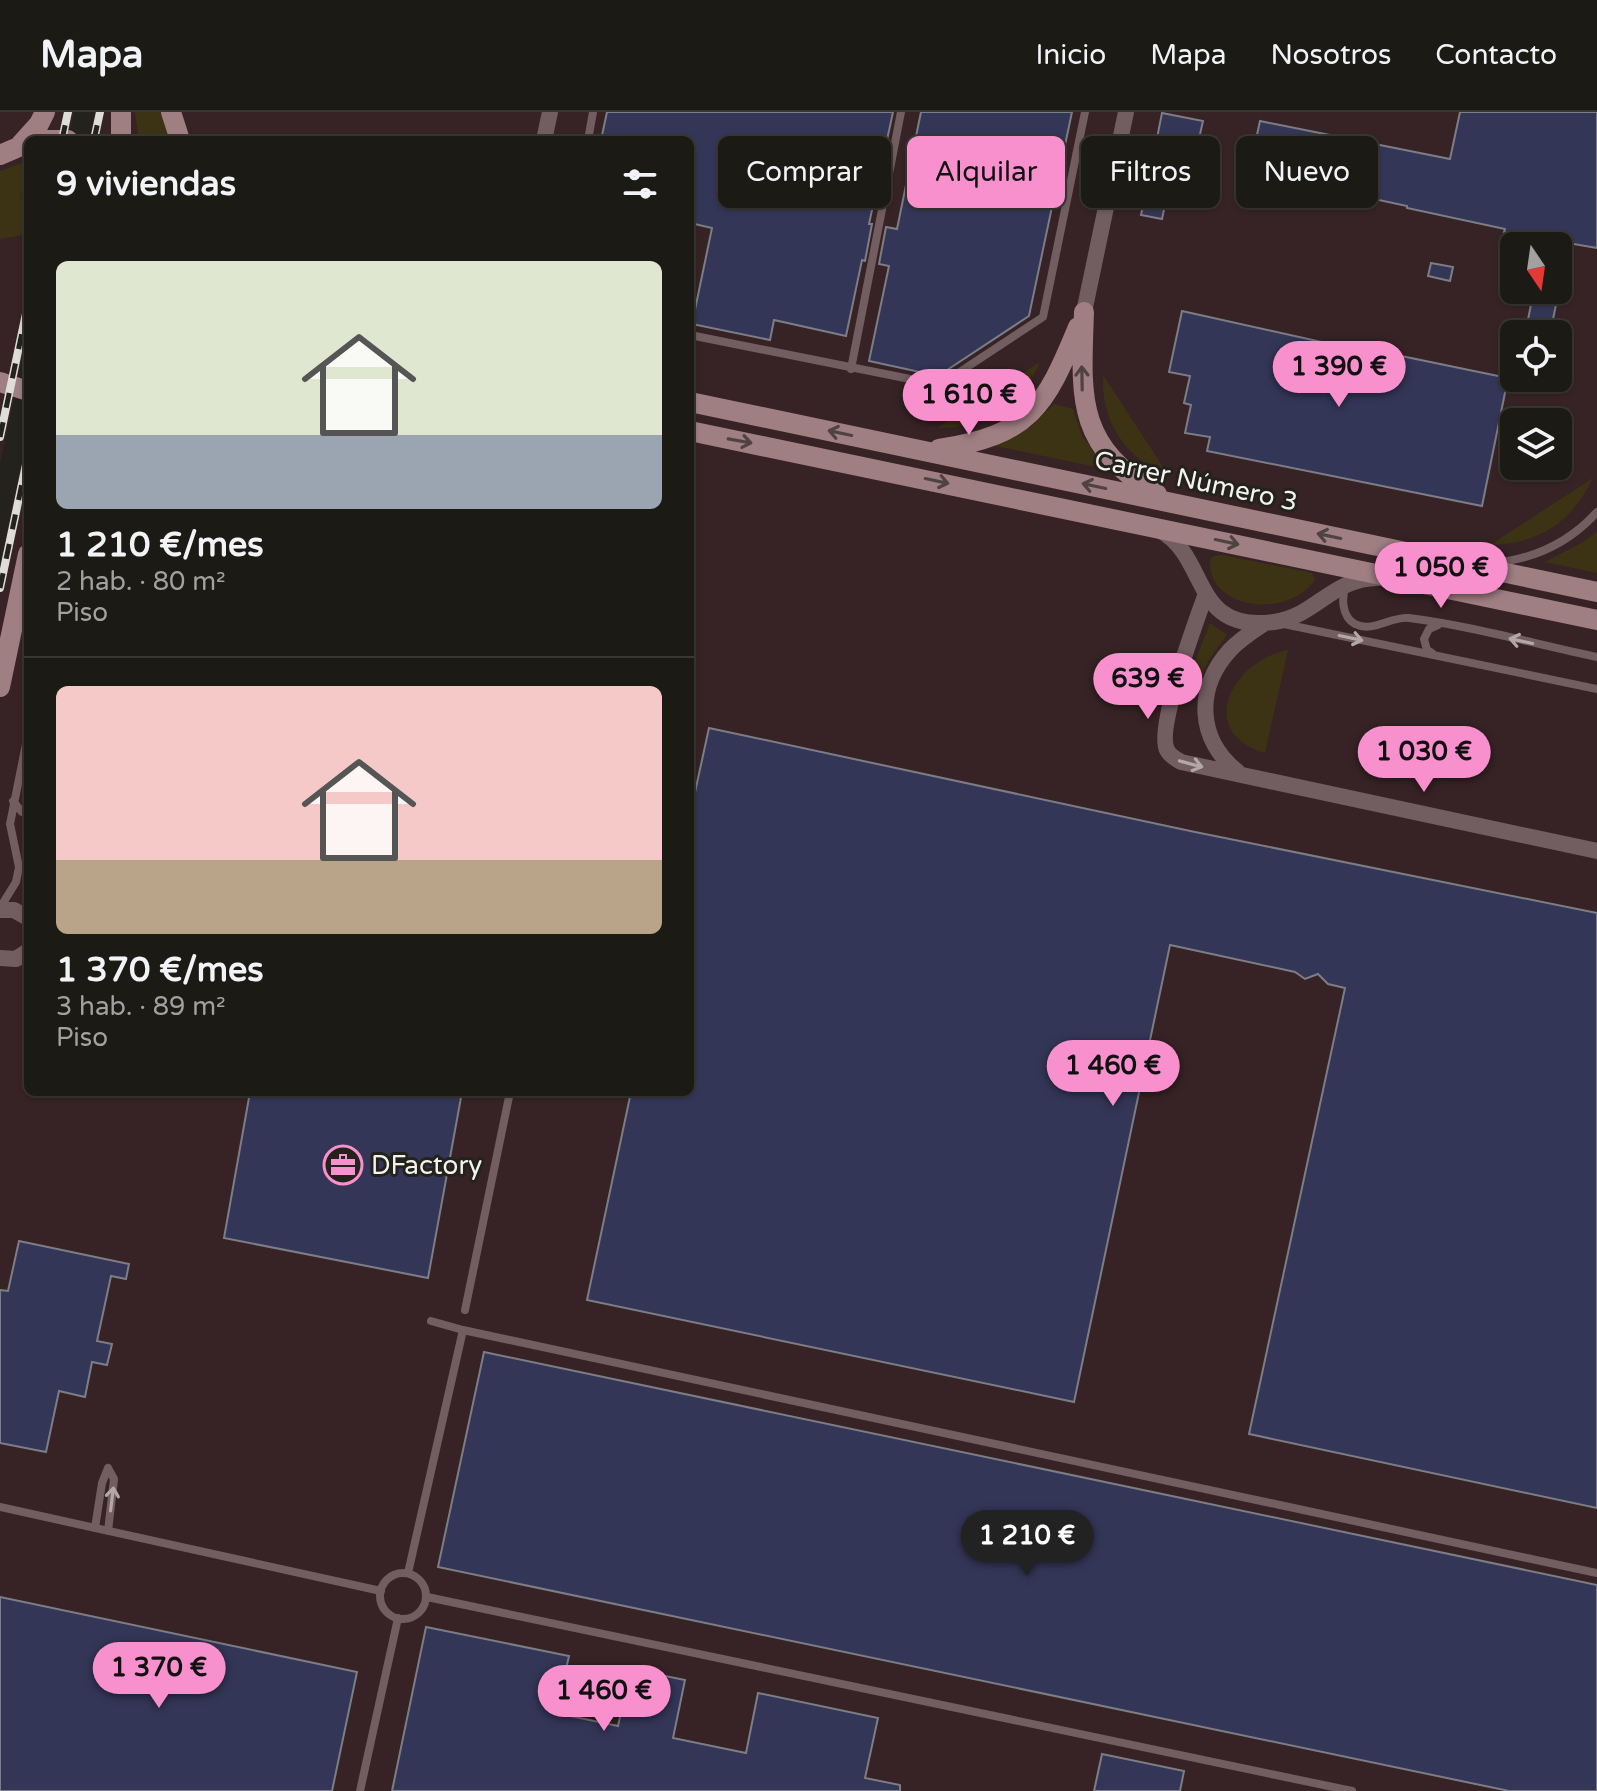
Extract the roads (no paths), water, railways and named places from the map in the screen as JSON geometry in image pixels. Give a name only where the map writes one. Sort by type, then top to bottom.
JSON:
[{"type":"main road","points":[[27,136],[45,112]]},
{"type":"main road","points":[[121,112],[121,136]]},
{"type":"main road","points":[[171,112],[179,136]]},
{"type":"main road","points":[[929,451],[983,440],[1021,423],[1056,380],[1084,312]]},
{"type":"main road","points":[[1084,312],[1083,395],[1093,431],[1118,466],[1170,502]]},
{"type":"main road","points":[[0,382],[24,390]]},
{"type":"main road","name":"Carrer Número 3","points":[[694,403],[1597,592]]},
{"type":"main road","name":"Carrer Número 3","points":[[694,435],[1597,620]]},
{"type":"main road","points":[[0,687],[23,597]]},
{"type":"street","points":[[545,136],[550,112]]},
{"type":"street","points":[[1084,312],[1126,112]]},
{"type":"street","points":[[1150,526],[1169,536],[1185,553],[1205,596],[1215,608],[1230,617],[1270,622]]},
{"type":"street","points":[[1242,776],[1217,752],[1203,707],[1208,684],[1231,648],[1270,622],[1307,611],[1333,590],[1349,583],[1368,578],[1398,578]]},
{"type":"street","points":[[1205,596],[1178,676],[1165,738],[1166,748],[1181,762],[1597,851]]},
{"type":"street","points":[[0,909],[14,910],[24,916]]},
{"type":"street","points":[[0,958],[16,959],[24,954]]},
{"type":"lane","points":[[589,136],[593,112]]},
{"type":"lane","points":[[851,369],[901,112]]},
{"type":"lane","points":[[694,336],[940,385],[1043,317],[1085,112]]},
{"type":"lane","points":[[1472,566],[1517,561],[1543,552],[1583,528],[1597,512]]},
{"type":"lane","points":[[1349,583],[1343,593],[1344,607],[1348,618],[1358,626],[1374,626],[1402,618],[1597,657]]},
{"type":"lane","points":[[1270,622],[1597,689]]},
{"type":"lane","points":[[1435,655],[1425,645],[1425,634],[1442,625]]},
{"type":"lane","points":[[0,909],[16,882],[19,867],[10,824],[24,752]]},
{"type":"lane","points":[[13,801],[24,813]]},
{"type":"lane","points":[[465,1310],[509,1096]]},
{"type":"lane","points":[[431,1321],[1597,1573]]},
{"type":"lane","points":[[408,1573],[463,1330]]},
{"type":"lane","points":[[95,1528],[102,1483],[108,1468],[114,1479],[108,1531]]},
{"type":"lane","points":[[0,1507],[381,1591]]},
{"type":"lane","points":[[408,1573],[422,1582],[427,1597],[418,1614],[398,1618],[385,1610],[381,1591],[393,1575],[408,1573]]},
{"type":"lane","points":[[427,1597],[1352,1791]]},
{"type":"lane","points":[[360,1791],[398,1618]]},
{"type":"railway","points":[[63,136],[68,112]]},
{"type":"railway","points":[[95,136],[100,112]]},
{"type":"railway","points":[[0,437],[24,323]]},
{"type":"railway","points":[[0,588],[24,474]]},
{"type":"place","name":"DFactory","points":[[343,1165]]}]
